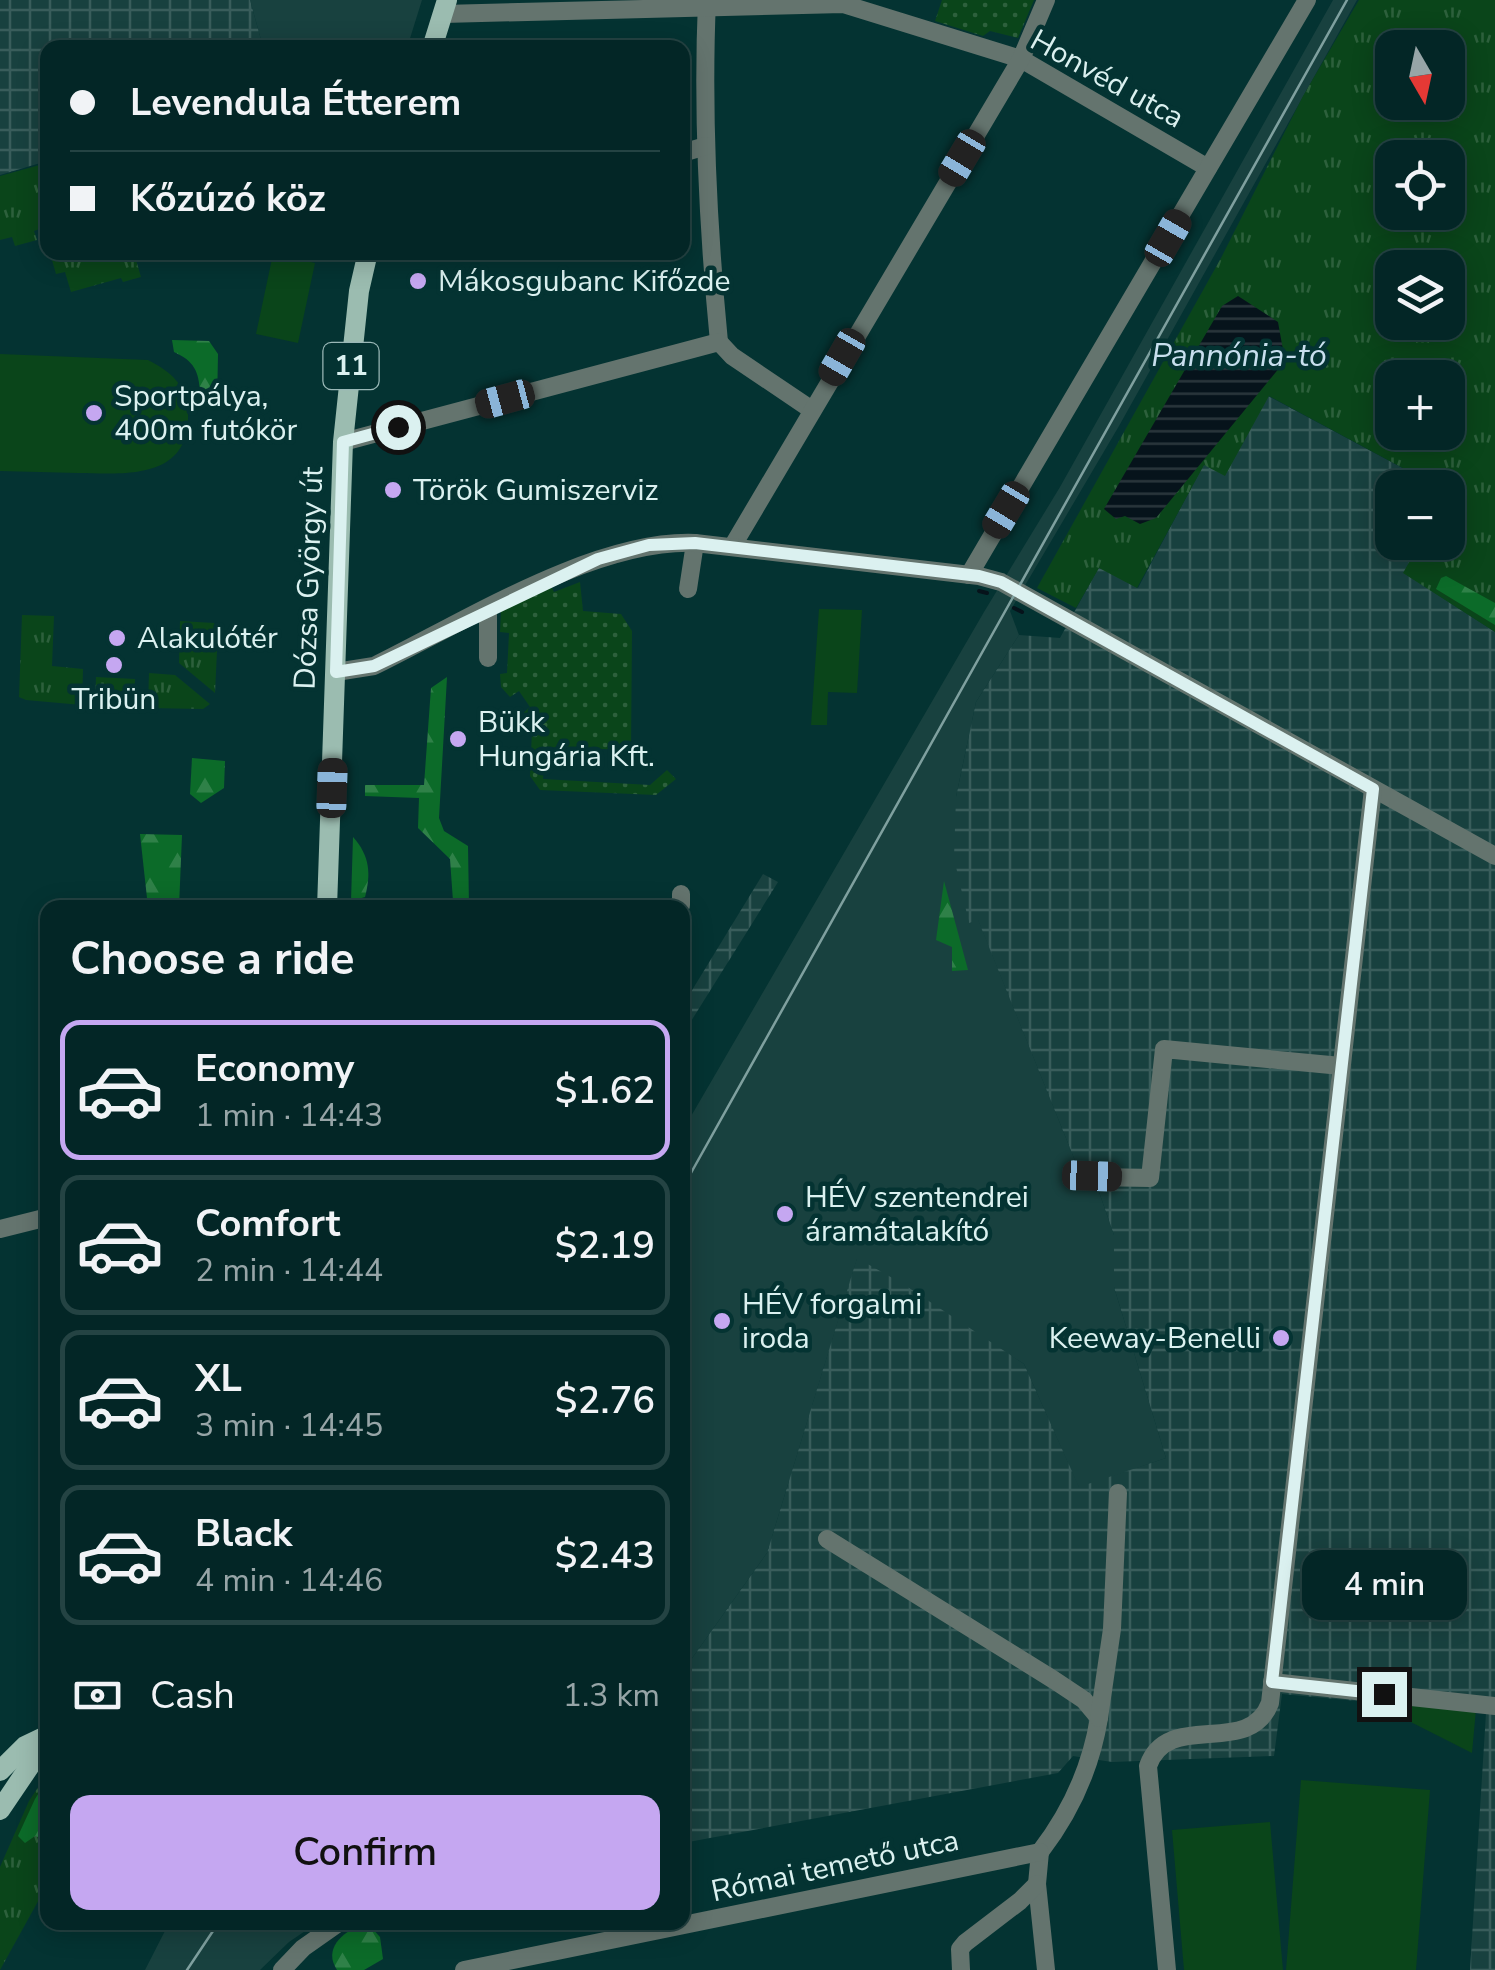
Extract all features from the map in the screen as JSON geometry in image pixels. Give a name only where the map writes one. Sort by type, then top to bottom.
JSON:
[{"type":"main road","points":[[435,40],[445,7]]},
{"type":"main road","name":"Dózsa György út","points":[[327,900],[343,442],[359,290],[366,260]]},
{"type":"main road","points":[[0,1770],[25,1746],[40,1740]]},
{"type":"main road","points":[[0,1810],[40,1749]]},
{"type":"street","points":[[732,547],[1021,58],[1046,0]]},
{"type":"street","points":[[969,575],[1307,0]]},
{"type":"street","name":"Honvéd utca","points":[[445,7],[575,13],[707,3],[843,2],[1021,58],[1208,168]]},
{"type":"street","points":[[707,3],[706,146],[719,342],[732,356],[812,410]]},
{"type":"street","points":[[690,150],[706,146]]},
{"type":"street","points":[[343,442],[719,342]]},
{"type":"street","points":[[688,589],[695,543]]},
{"type":"street","points":[[336,672],[374,666],[598,559],[649,545],[695,543],[969,575],[1001,582],[1495,856]]},
{"type":"street","points":[[488,609],[488,658]]},
{"type":"street","points":[[1167,1970],[1148,1766],[1162,1744],[1172,1738],[1240,1732],[1255,1725],[1265,1716],[1272,1682],[1373,789]]},
{"type":"street","points":[[1092,1176],[1150,1178],[1164,1049],[1342,1066]]},
{"type":"street","points":[[0,1229],[40,1219]]},
{"type":"street","points":[[1046,1970],[1037,1884],[1040,1852],[1060,1826],[1076,1794],[1095,1740],[1112,1628],[1118,1494]]},
{"type":"street","points":[[827,1538],[1054,1680],[1084,1700],[1099,1718]]},
{"type":"street","points":[[1272,1682],[1495,1706]]},
{"type":"street","name":"Római temető utca","points":[[690,1924],[1040,1852]]},
{"type":"street","points":[[962,1970],[960,1949],[965,1943],[1037,1884]]},
{"type":"street","points":[[282,1970],[303,1948],[329,1930]]},
{"type":"street","name":"Római temető utca","points":[[464,1970],[659,1930]]},
{"type":"shaded area","points":[[0,0],[250,0],[261,40],[40,40],[40,163],[0,175]]},
{"type":"shaded area","points":[[250,0],[422,0],[410,40],[261,40]]},
{"type":"shaded area","points":[[1333,0],[1357,0],[1119,426],[1010,611],[1019,635],[976,702],[956,797],[969,922],[978,919],[1078,1168],[1097,1186],[1114,1235],[1114,1287],[1166,1458],[1079,1488],[1024,1364],[857,1259],[767,1553],[690,1661],[690,1118],[1060,487]]},
{"type":"shaded area","points":[[1268,396],[1406,470],[1375,470],[1375,560],[1411,560],[1404,573],[1495,632],[1495,1970],[1470,1970],[1486,1713],[1282,1694],[1274,1756],[1112,1762],[1073,1756],[1058,1773],[690,1842],[690,1661],[767,1553],[857,1258],[1024,1364],[1079,1487],[1166,1458],[1114,1287],[1114,1235],[1097,1186],[1078,1168],[978,920],[969,923],[954,858],[956,797],[976,702],[1019,635],[1060,638],[1099,567],[1138,588],[1204,464],[1225,475]]},
{"type":"shaded area","points":[[763,874],[778,882],[690,1023],[690,994]]},
{"type":"shaded area","points":[[165,1930],[307,1930],[260,1970],[145,1970]]},
{"type":"green space","points":[[942,0],[1034,0],[1018,38],[990,31],[983,36],[935,21]]},
{"type":"green space","points":[[1359,0],[1495,0],[1495,632],[1403,573],[1410,560],[1465,560],[1465,470],[1406,470],[1269,396],[1225,476],[1204,465],[1137,588],[1099,568],[1076,608],[1037,588],[1221,258],[1303,96]]},
{"type":"green space","points":[[40,165],[40,229],[34,231],[37,240],[15,246],[12,237],[0,240],[0,176]]},
{"type":"green space","points":[[52,260],[136,260],[141,277],[123,282],[121,278],[71,292],[65,272],[56,274]]},
{"type":"green space","points":[[272,260],[315,263],[298,343],[256,334]]},
{"type":"green space","points":[[172,340],[209,341],[218,354],[217,404],[200,393],[194,368],[174,352]]},
{"type":"green space","name":"Sportpálya, 400m futókör","points":[[0,354],[148,360],[170,374],[184,394],[188,412],[186,434],[179,450],[167,461],[135,472],[0,471]]},
{"type":"green space","points":[[1446,576],[1495,603],[1495,625],[1436,589]]},
{"type":"green space","points":[[580,582],[583,611],[621,614],[632,631],[631,750],[545,747],[543,779],[650,785],[667,770],[676,779],[656,795],[540,790],[530,776],[532,730],[522,714],[530,707],[519,691],[510,697],[501,687],[500,674],[507,673],[509,633],[500,632],[501,610],[551,586],[554,592]]},
{"type":"green space","points":[[819,609],[862,610],[857,693],[828,692],[827,725],[811,725]]},
{"type":"green space","points":[[22,615],[54,616],[52,666],[83,669],[82,705],[19,697]]},
{"type":"green space","points":[[180,621],[214,623],[218,629],[215,693],[179,663]]},
{"type":"green space","points":[[149,673],[175,675],[210,704],[203,709],[148,708]]},
{"type":"green space","points":[[96,677],[135,679],[134,707],[95,706]]},
{"type":"green space","points":[[447,677],[439,818],[444,831],[468,846],[469,900],[453,900],[450,859],[418,828],[419,798],[365,796],[365,785],[424,785],[431,688]]},
{"type":"green space","points":[[192,758],[225,761],[224,788],[201,803],[190,794]]},
{"type":"green space","points":[[140,834],[182,835],[179,900],[147,900]]},
{"type":"green space","points":[[353,837],[366,858],[368,881],[365,897],[351,900]]},
{"type":"green space","points":[[944,881],[968,970],[952,971],[952,947],[936,940]]},
{"type":"green space","points":[[1392,1700],[1476,1709],[1472,1753],[1391,1712]]},
{"type":"green space","points":[[1301,1780],[1430,1790],[1416,1970],[1286,1970]]},
{"type":"green space","points":[[40,1784],[40,1898],[0,1970],[0,1867]]},
{"type":"green space","points":[[40,1791],[40,1838],[35,1836],[25,1843],[18,1836]]},
{"type":"green space","points":[[1270,1822],[1283,1970],[1184,1970],[1172,1830]]},
{"type":"green space","points":[[374,1930],[380,1937],[383,1959],[364,1970],[337,1970],[333,1948],[348,1932]]},
{"type":"water","name":"Pannónia-tó","points":[[1238,296],[1278,322],[1285,361],[1156,518],[1140,524],[1125,516],[1116,519],[1104,509],[1222,306]]},
{"type":"waterway","points":[[979,591],[987,593]]},
{"type":"waterway","points":[[1014,608],[1022,612]]},
{"type":"tram line","points":[[690,1175],[1347,0]]},
{"type":"tram line","points":[[187,1970],[214,1930]]},
{"type":"place","name":"Mákosgubanc Kifőzde","points":[[418,281]]},
{"type":"place","name":"Sportpálya, 400m futókör","points":[[94,413]]},
{"type":"place","name":"Török Gumiszerviz","points":[[393,490]]},
{"type":"place","name":"Alakulótér","points":[[117,638]]},
{"type":"place","name":"Tribün","points":[[114,665]]},
{"type":"place","name":"Bükk Hungária Kft.","points":[[458,739]]},
{"type":"place","name":"HÉV szentendrei áramátalakító","points":[[785,1214]]},
{"type":"place","name":"HÉV forgalmi iroda","points":[[722,1321]]},
{"type":"place","name":"Keeway-Benelli","points":[[1281,1338]]},
{"type":"route","points":[[398,427],[343,442],[336,672],[374,666],[528,590],[626,550],[678,542],[732,547],[979,576],[1001,582],[1373,789],[1272,1682],[1384,1694]]}]
